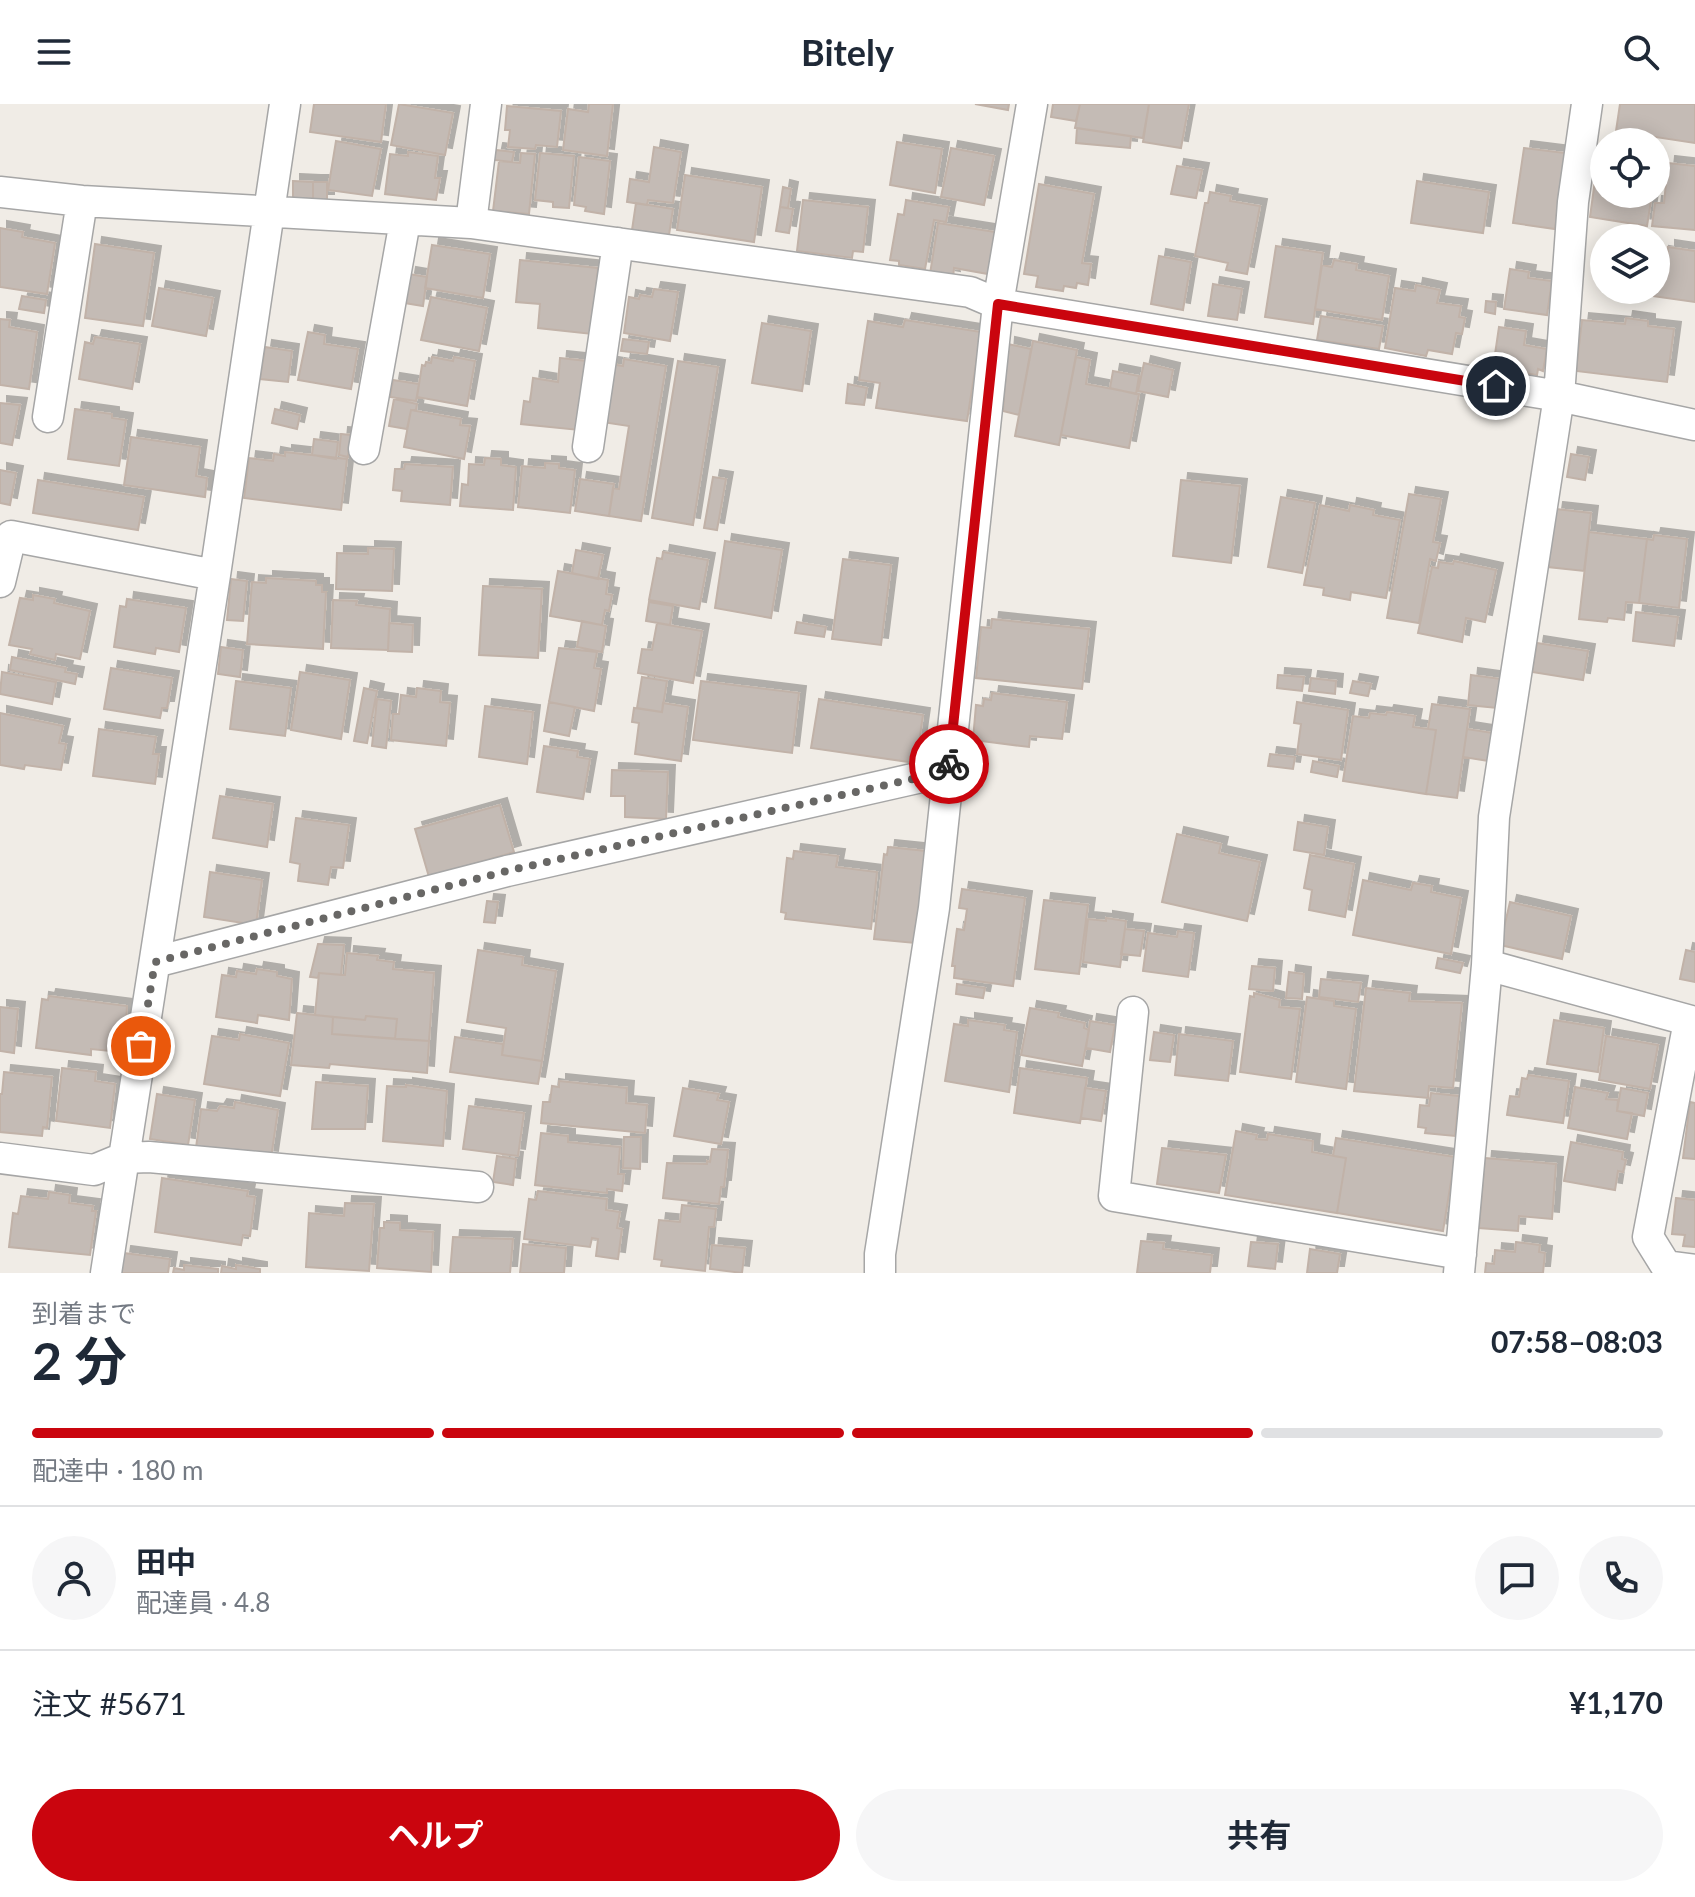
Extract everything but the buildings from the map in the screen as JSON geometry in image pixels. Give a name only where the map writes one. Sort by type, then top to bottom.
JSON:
[{"type":"street","points":[[106,1273],[285,104]]},
{"type":"street","points":[[471,223],[486,104]]},
{"type":"street","points":[[880,1273],[880,1254],[934,908],[998,304],[1032,104]]},
{"type":"street","points":[[1133,1012],[1114,1196],[1460,1264],[1487,965],[1494,817],[1559,396],[1573,202],[1587,104]]},
{"type":"street","points":[[0,192],[82,201],[471,223],[618,243],[970,292],[998,304],[1559,396],[1695,425]]},
{"type":"street","points":[[48,417],[82,201]]},
{"type":"street","points":[[364,449],[405,221]]},
{"type":"street","points":[[588,447],[618,243]]},
{"type":"street","points":[[0,582],[11,536],[215,575]]},
{"type":"street","points":[[155,962],[507,871],[948,771]]},
{"type":"street","points":[[1487,965],[1692,1021],[1648,1237],[1666,1266],[1695,1270]]},
{"type":"street","points":[[0,1158],[94,1170],[123,1158],[149,1157],[478,1187]]},
{"type":"way so far","points":[[141,1046],[155,962],[507,871],[948,771],[949,764]]},
{"type":"route","points":[[949,764],[998,304],[1496,386]]}]
